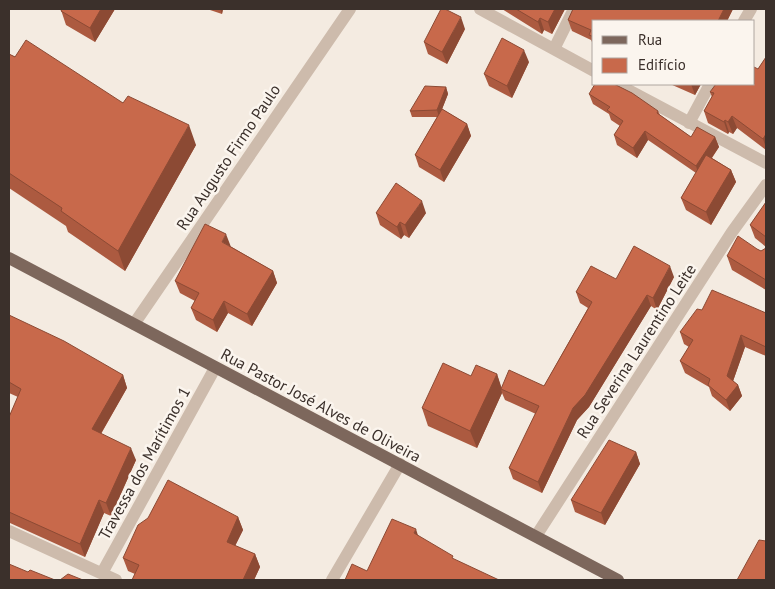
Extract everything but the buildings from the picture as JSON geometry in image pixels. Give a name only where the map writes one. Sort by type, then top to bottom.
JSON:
[{"type":"main road","name":"Rua Pastor José Alves de Oliveira","points":[[9,258],[618,580]]},
{"type":"street","name":"Rua Augusto Firmo Paulo","points":[[134,324],[350,9]]},
{"type":"street","points":[[480,9],[592,70]]},
{"type":"street","points":[[554,49],[574,9]]},
{"type":"street","points":[[745,20],[751,9]]},
{"type":"street","points":[[619,85],[766,163]]},
{"type":"street","points":[[689,123],[709,85]]},
{"type":"street","name":"Rua Severina Laurentino Leite","points":[[536,536],[732,232],[766,185]]},
{"type":"street","points":[[732,232],[746,242]]},
{"type":"street","name":"Travessa dos Marítimos 1","points":[[102,573],[215,368]]},
{"type":"street","points":[[332,580],[400,464]]},
{"type":"street","points":[[9,532],[116,580]]}]
